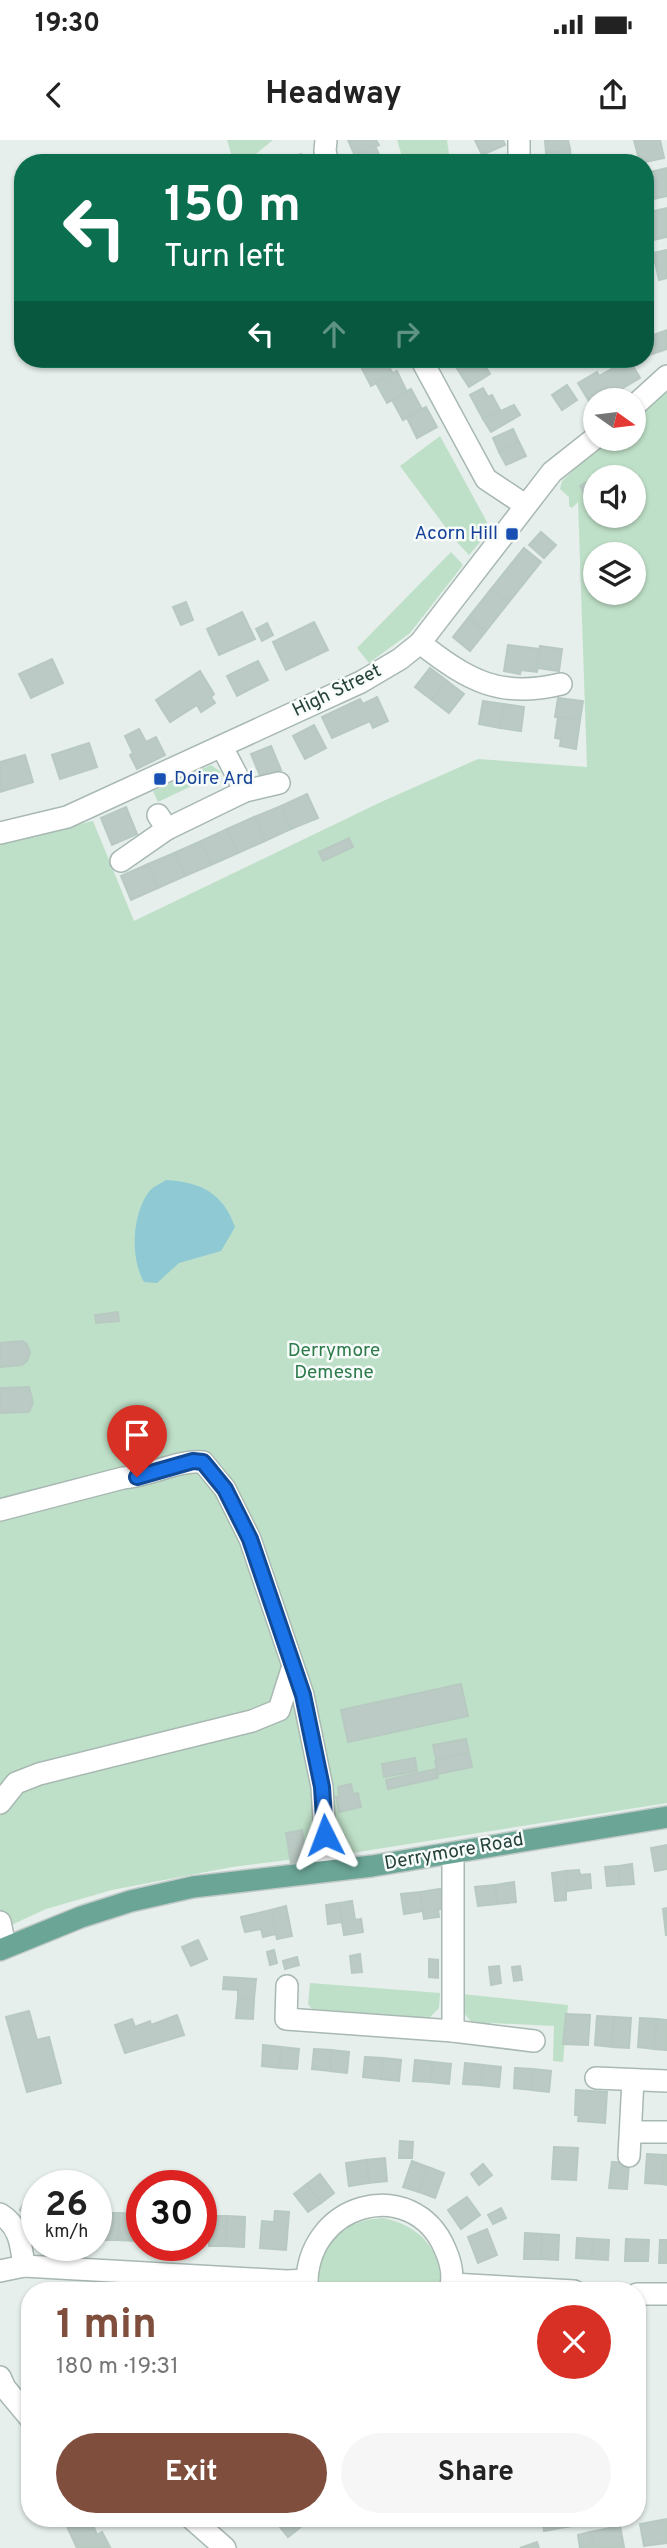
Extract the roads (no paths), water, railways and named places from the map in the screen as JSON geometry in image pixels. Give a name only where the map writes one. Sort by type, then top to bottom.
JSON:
[{"type":"main road","name":"Derrymore Road","points":[[3,1948],[81,1917],[143,1898],[192,1887],[453,1854],[667,1817]]},
{"type":"street","points":[[426,368],[486,479],[525,506]]},
{"type":"street","points":[[646,395],[667,376]]},
{"type":"street","name":"High Street","points":[[0,833],[58,820],[361,682],[400,659],[420,643],[552,472],[583,447]]},
{"type":"street","points":[[420,643],[449,666],[475,680],[497,687],[535,690],[561,684]]},
{"type":"street","points":[[222,747],[245,791]]},
{"type":"street","points":[[121,861],[162,822],[245,791],[279,783]]},
{"type":"street","points":[[0,1510],[193,1461],[203,1462],[225,1489],[250,1539],[303,1695],[322,1787],[327,1871]]},
{"type":"street","points":[[0,1803],[16,1783],[39,1774],[258,1719],[279,1710],[293,1667]]},
{"type":"street","points":[[453,1854],[453,2031]]},
{"type":"street","points":[[0,1922],[3,1948]]},
{"type":"street","points":[[287,1986],[286,2019],[453,2031],[534,2041]]},
{"type":"street","points":[[596,2078],[667,2081]]},
{"type":"street","points":[[629,2157],[633,2080]]},
{"type":"street","points":[[631,2132],[667,2132]]},
{"type":"street","points":[[307,2282],[310,2256],[321,2235],[338,2218],[359,2208],[382,2205],[405,2210],[425,2221],[441,2239],[450,2261],[451,2282]]},
{"type":"street","points":[[0,2214],[9,2219],[17,2229],[24,2266]]},
{"type":"street","points":[[0,2271],[24,2266],[281,2282]]},
{"type":"street","points":[[646,2294],[667,2294]]},
{"type":"street","points":[[0,2377],[5,2388],[21,2407]]},
{"type":"street","points":[[201,2527],[225,2548]]},
{"type":"water","points":[[166,1180],[190,1183],[209,1191],[224,1206],[235,1227],[221,1251],[179,1263],[157,1283],[144,1282],[136,1261],[136,1225],[148,1193]]},
{"type":"place","name":"Acorn Hill","points":[[512,534]]},
{"type":"place","name":"Doire Ard","points":[[160,779]]},
{"type":"park label","name":"Derrymore Demesne","points":[[334,1362]]}]
